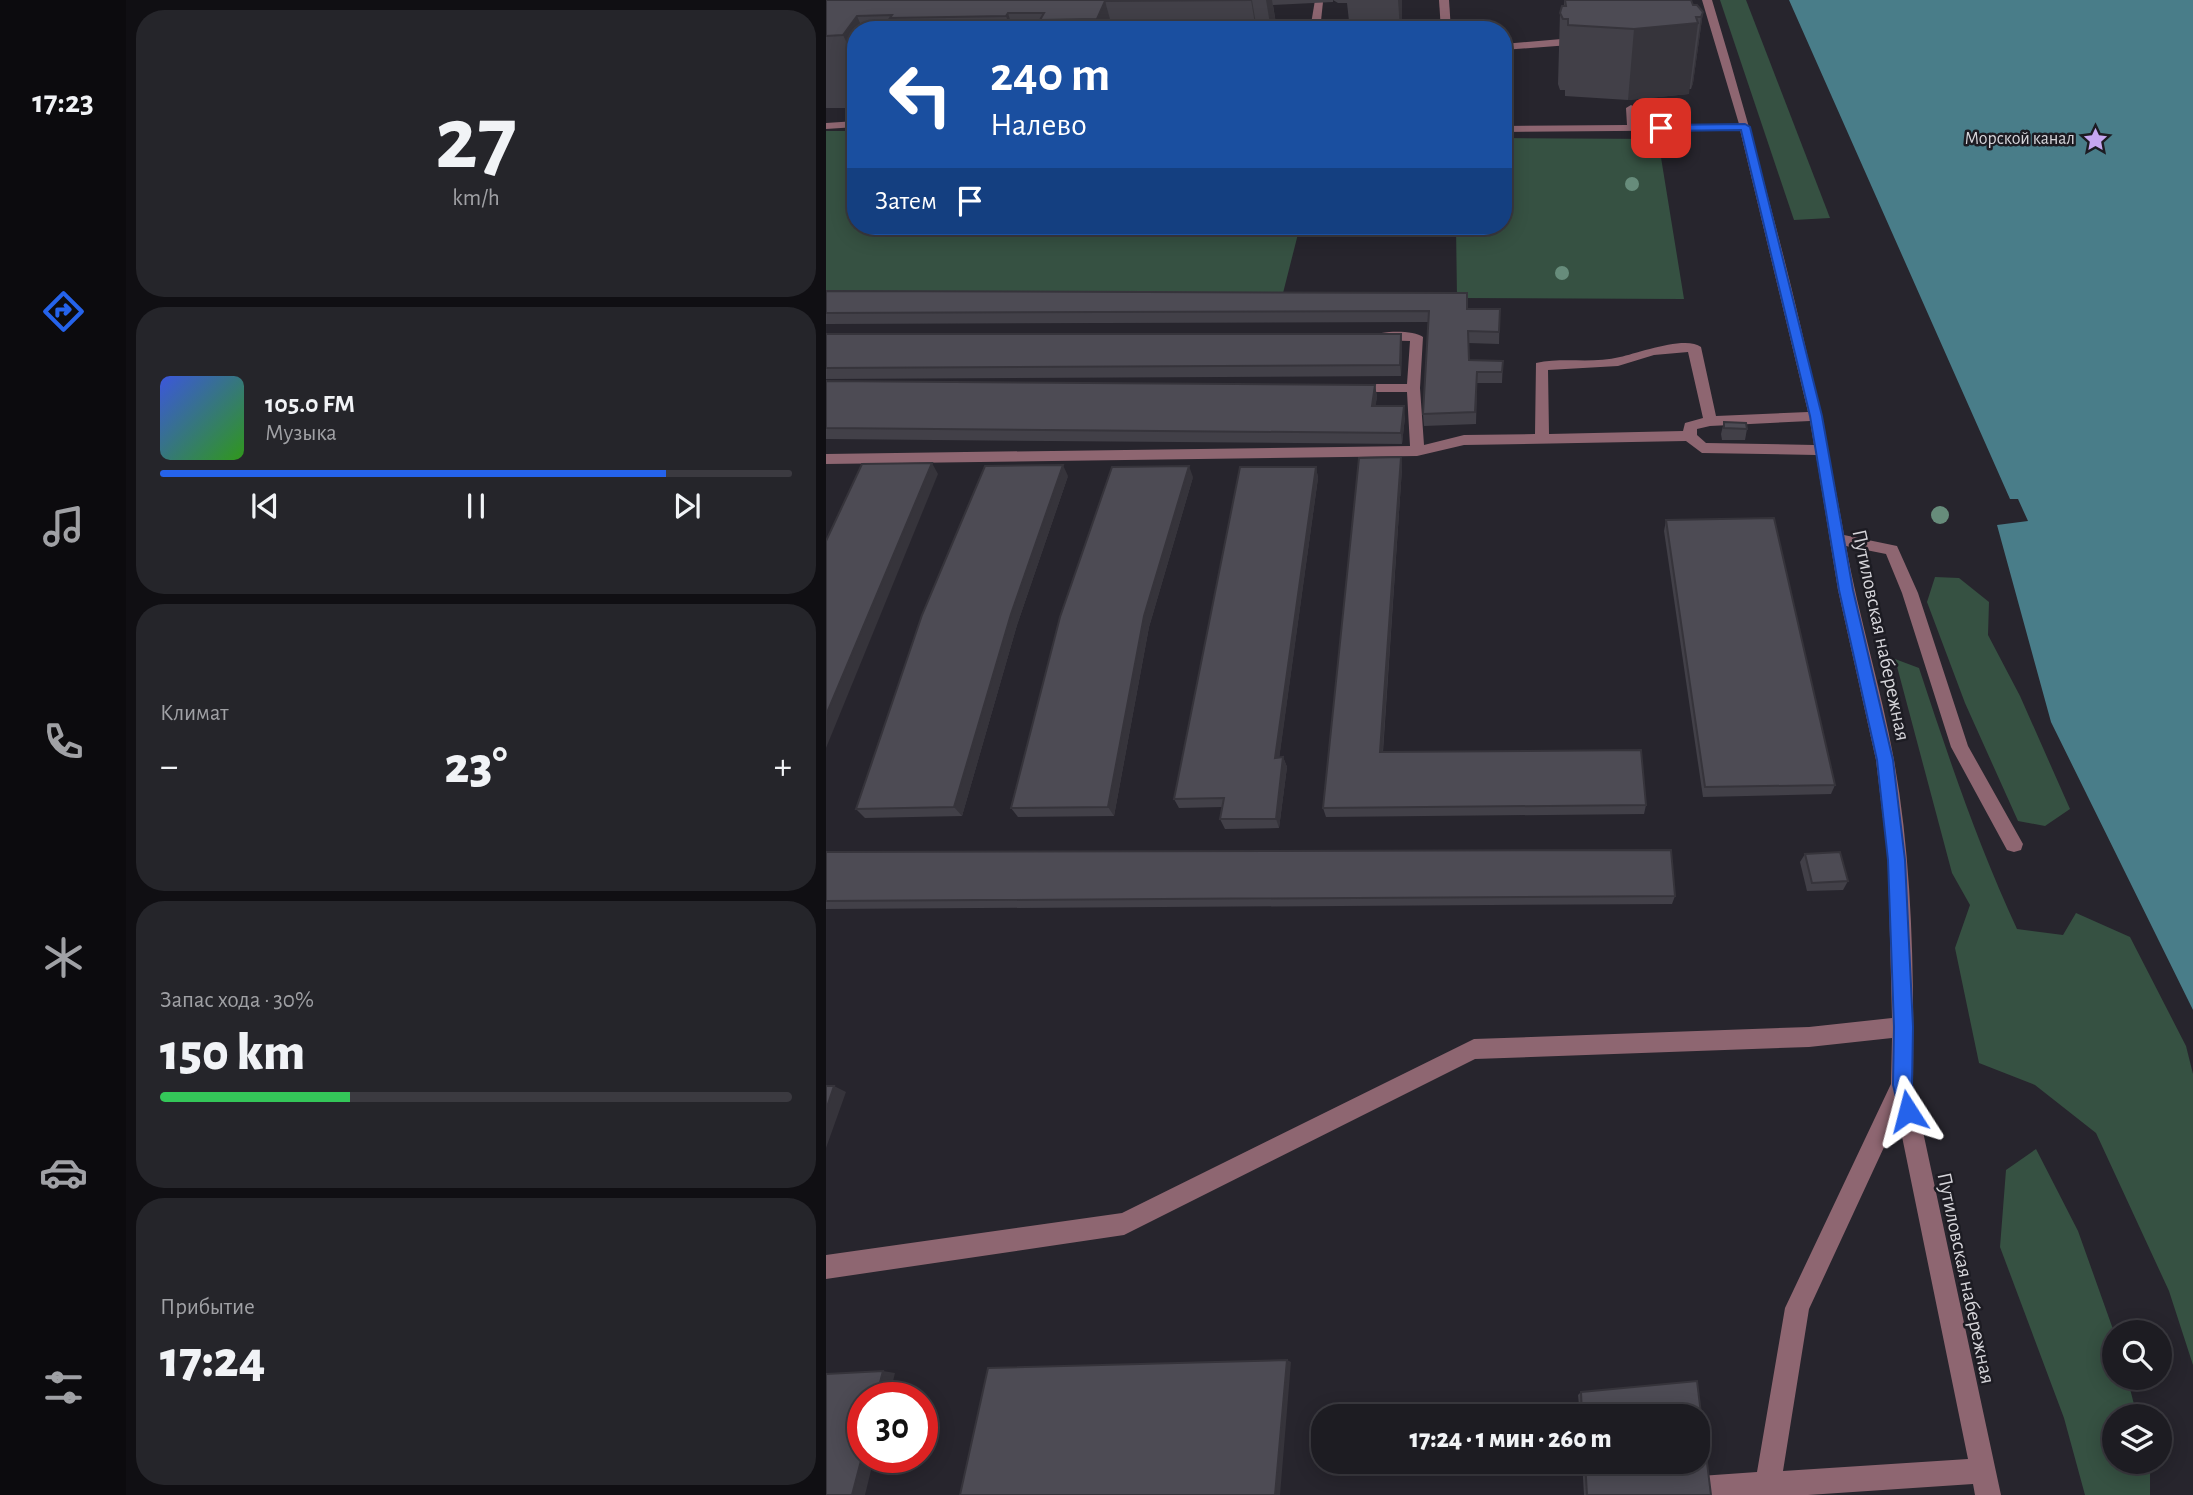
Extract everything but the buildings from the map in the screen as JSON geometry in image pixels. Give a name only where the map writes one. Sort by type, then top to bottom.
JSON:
[{"type":"street","points":[[1444,0],[1445,21]]},
{"type":"street","name":"Путиловская набережная","points":[[1707,0],[1745,127],[1816,416],[1846,590],[1885,760],[1897,860],[1903,1027],[1902,1085],[1985,1483]]},
{"type":"street","points":[[1316,21],[1318,2]]},
{"type":"street","points":[[1512,47],[1551,41],[1590,41]]},
{"type":"street","points":[[1706,41],[1719,41]]},
{"type":"street","points":[[1631,108],[1633,128]]},
{"type":"street","points":[[826,126],[847,125]]},
{"type":"street","points":[[1512,129],[1745,127]]},
{"type":"street","points":[[1362,337],[1417,337],[1413,388],[1417,451]]},
{"type":"street","points":[[1542,439],[1541,366],[1618,362],[1653,351],[1694,347],[1710,421]]},
{"type":"street","points":[[1343,387],[1413,388]]},
{"type":"street","points":[[1816,416],[1710,421],[1690,426],[1690,436],[1702,449],[1822,450]]},
{"type":"street","points":[[826,459],[1417,451],[1464,440],[1690,436]]},
{"type":"street","points":[[1837,539],[1892,550],[1910,593],[1960,747],[2014,844]]},
{"type":"street","points":[[826,1267],[1124,1224],[1474,1049],[1809,1037],[1903,1027]]},
{"type":"street","points":[[1768,1486],[1797,1308],[1902,1085]]},
{"type":"street","points":[[1700,1489],[1985,1483]]},
{"type":"green space","points":[[1720,0],[1746,0],[1830,218],[1794,220]]},
{"type":"green space","points":[[826,131],[847,131],[847,235],[1298,235],[1282,297],[826,298]]},
{"type":"green space","points":[[1512,138],[1658,139],[1684,299],[1457,298],[1456,235],[1512,235]]},
{"type":"green space","points":[[1935,577],[1959,578],[1989,602],[1988,635],[2020,696],[2070,809],[2045,826],[2018,821],[1965,703],[1927,602]]},
{"type":"green space","points":[[1895,659],[1919,668],[1976,833],[2017,929],[2063,935],[2076,913],[2130,937],[2186,1046],[2193,1074],[2193,1365],[2169,1291],[2096,1133],[2035,1085],[1979,1063],[1955,948],[1970,905],[1952,873]]},
{"type":"green space","points":[[2036,1149],[2078,1231],[2110,1320],[2102,1320],[2102,1390],[2130,1390],[2134,1404],[2102,1404],[2102,1474],[2150,1474],[2150,1495],[2085,1495],[2064,1418],[2000,1247],[2006,1170]]},
{"type":"water","name":"Морской канал","points":[[1789,0],[2193,0],[2193,1010],[2051,722],[1997,525],[2028,521],[2018,499],[2010,499]]},
{"type":"place","name":"Морской канал","points":[[2095,139]]},
{"type":"route","points":[[1661,128],[1745,127],[1816,416],[1846,590],[1885,760],[1897,860],[1903,1027],[1902,1085],[1908,1111]]}]
